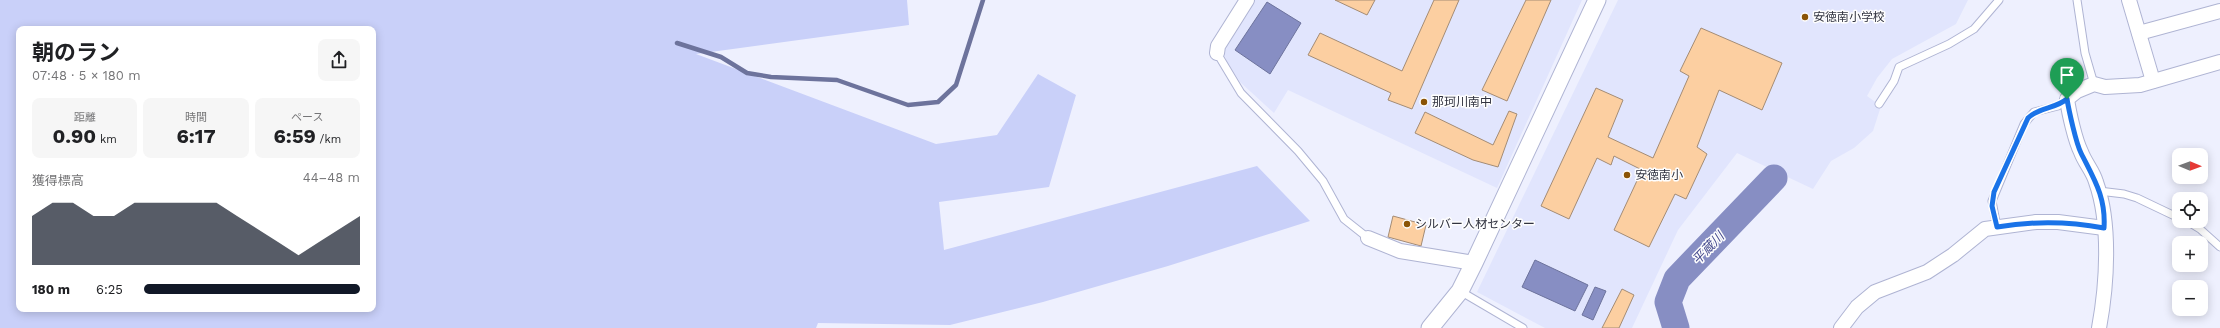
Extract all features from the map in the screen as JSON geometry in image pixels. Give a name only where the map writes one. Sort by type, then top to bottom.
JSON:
[{"type":"street","points":[[1217,53],[1218,46],[1247,0]]},
{"type":"street","points":[[1430,328],[1460,291],[1597,0]]},
{"type":"street","points":[[2130,0],[2153,81]]},
{"type":"street","points":[[2139,33],[2220,11]]},
{"type":"street","points":[[2099,328],[2106,266],[2104,228],[2099,191],[2091,170],[2080,151],[2067,99],[2077,91],[2094,84],[2105,87],[2129,86],[2153,81],[2220,62]]},
{"type":"street","points":[[1841,328],[1857,307],[1875,292],[1926,272],[1953,255],[1985,229],[2036,222],[2058,222],[2104,228]]},
{"type":"street","points":[[1368,238],[1400,251],[1474,263]]},
{"type":"lane","points":[[1879,104],[1894,81],[1899,67],[1949,44],[1974,29],[1999,0]]},
{"type":"lane","points":[[2077,0],[2085,53],[2094,84]]},
{"type":"lane","points":[[1217,53],[1241,93],[1298,151],[1323,181],[1344,219],[1368,238]]},
{"type":"lane","points":[[1997,227],[1992,206],[1994,192],[2028,118],[2034,112],[2058,106],[2067,99]]},
{"type":"lane","points":[[2099,191],[2124,194],[2137,198],[2172,215]]},
{"type":"lane","points":[[2198,228],[2220,247]]},
{"type":"lane","points":[[1460,291],[1523,328]]},
{"type":"shaded area","points":[[0,0],[907,0],[909,25],[696,54],[936,144],[997,135],[1038,74],[1076,95],[1049,187],[939,202],[944,250],[1257,166],[1310,221],[1168,266],[1043,302],[950,325],[818,323],[816,328],[0,328]]},
{"type":"shaded area","name":"那珂川南中","points":[[1253,0],[1582,0],[1497,188],[1288,90],[1274,113],[1240,82],[1227,62],[1222,49]]},
{"type":"shaded area","name":"安徳南小","points":[[1618,0],[1968,0],[1956,24],[1892,59],[1877,78],[1867,96],[1881,106],[1873,131],[1854,148],[1831,161],[1813,189],[1737,153],[1678,230],[1632,328],[1545,328],[1477,292]]},
{"type":"shaded area","points":[[1267,2],[1301,23],[1270,74],[1235,50]]},
{"type":"shaded area","points":[[1535,260],[1588,285],[1575,311],[1522,287]]},
{"type":"shaded area","points":[[1595,287],[1606,291],[1593,320],[1582,315]]},
{"type":"building","points":[[1335,0],[1375,0],[1367,15]]},
{"type":"building","points":[[1434,0],[1459,0],[1412,109],[1388,100],[1391,93],[1308,55],[1320,33],[1402,71]]},
{"type":"building","points":[[1526,0],[1551,0],[1507,101],[1482,90]]},
{"type":"building","points":[[1701,28],[1782,63],[1762,110],[1719,90],[1697,147],[1707,154],[1686,199],[1675,194],[1649,247],[1614,230],[1642,170],[1614,156],[1611,165],[1597,158],[1569,219],[1541,206],[1596,88],[1623,100],[1608,137],[1653,158],[1689,76],[1680,71]]},
{"type":"building","points":[[1509,111],[1517,114],[1498,167],[1473,160],[1415,133],[1425,112],[1493,145]]},
{"type":"building","points":[[1393,216],[1426,225],[1421,246],[1388,237]]},
{"type":"building","points":[[1622,289],[1634,295],[1619,328],[1602,328]]},
{"type":"waterway","points":[[677,43],[721,57],[747,73],[771,77],[837,80],[908,105],[938,102],[956,85],[983,0]]},
{"type":"waterway","name":"平蔵川","points":[[1676,328],[1668,302],[1677,279],[1774,178]]},
{"type":"place","name":"安徳南小学校","points":[[1805,17]]},
{"type":"place","name":"那珂川南中","points":[[1424,102]]},
{"type":"place","name":"安徳南小","points":[[1627,175]]},
{"type":"place","name":"シルバー人材センター","points":[[1407,224]]},
{"type":"route","points":[[2067,99],[2068,111],[2080,151],[2091,170],[2099,191],[2104,228],[2058,222],[2036,222],[1997,227],[1992,206],[1994,192],[2020,132],[2028,118],[2034,112],[2058,106],[2067,99]]}]
